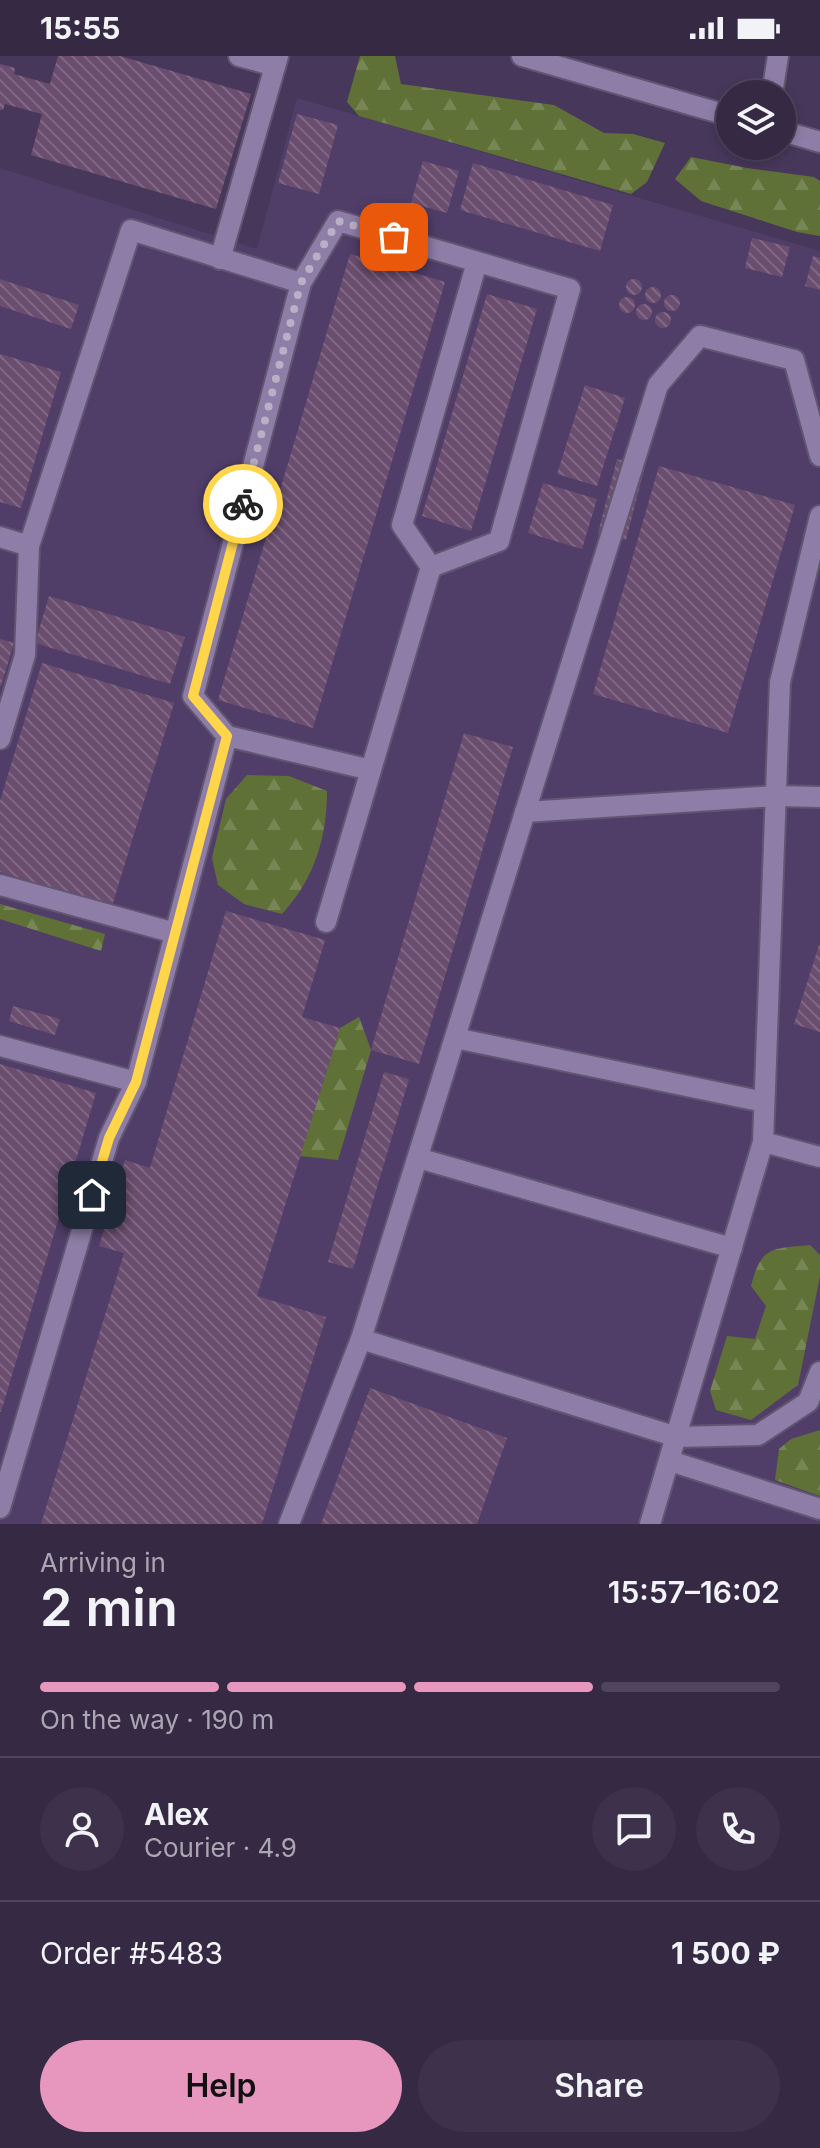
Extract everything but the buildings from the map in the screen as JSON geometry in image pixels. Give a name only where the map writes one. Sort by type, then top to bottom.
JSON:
[{"type":"street","points":[[220,259],[276,61],[239,56]]},
{"type":"street","points":[[522,56],[716,112]]},
{"type":"street","points":[[774,80],[778,56]]},
{"type":"street","points":[[796,135],[820,142]]},
{"type":"street","points":[[371,770],[227,736],[193,696],[301,283],[338,221],[570,289],[499,541],[431,567]]},
{"type":"street","points":[[0,739],[25,655],[29,546],[131,230],[301,283]]},
{"type":"street","points":[[431,567],[402,525],[477,262]]},
{"type":"street","points":[[289,1524],[361,1339],[658,385],[700,336],[794,360],[820,456]]},
{"type":"street","points":[[650,1524],[763,1142],[780,682],[820,516]]},
{"type":"street","points":[[0,537],[29,546]]},
{"type":"street","points":[[326,922],[431,567]]},
{"type":"street","points":[[0,1508],[109,1138],[136,1082],[227,736]]},
{"type":"street","points":[[525,812],[776,796],[820,797]]},
{"type":"street","points":[[0,885],[175,933]]},
{"type":"street","points":[[455,1038],[764,1102]]},
{"type":"street","points":[[0,1046],[136,1082]]},
{"type":"street","points":[[763,1142],[820,1157]]},
{"type":"street","points":[[418,1158],[732,1248]]},
{"type":"street","points":[[361,1339],[677,1437],[758,1435],[808,1402],[820,1372]]},
{"type":"street","points":[[670,1461],[820,1509]]},
{"type":"shaded area","points":[[297,98],[820,251],[820,1524],[0,1524],[0,168],[257,249]]},
{"type":"green space","points":[[360,56],[395,56],[401,84],[554,105],[604,133],[633,134],[665,143],[647,182],[631,194],[359,116],[347,102]]},
{"type":"green space","points":[[691,157],[814,177],[820,181],[820,236],[797,232],[701,201],[675,179]]},
{"type":"green space","points":[[247,775],[289,776],[327,791],[324,825],[316,857],[303,887],[282,914],[244,904],[218,885],[212,858],[226,799]]},
{"type":"green space","points":[[0,904],[105,934],[101,951],[0,919]]},
{"type":"green space","points":[[359,1017],[371,1050],[338,1160],[300,1156],[340,1028]]},
{"type":"green space","points":[[810,1245],[820,1255],[820,1276],[798,1385],[751,1420],[716,1410],[710,1391],[727,1336],[755,1339],[766,1306],[751,1286],[759,1263],[764,1256],[778,1249]]},
{"type":"green space","points":[[820,1430],[820,1496],[775,1480],[779,1449],[791,1439]]},
{"type":"way so far","points":[[243,504],[301,283],[338,221],[394,237]]},
{"type":"route","points":[[92,1195],[109,1138],[136,1082],[227,736],[193,696],[243,504]]}]
